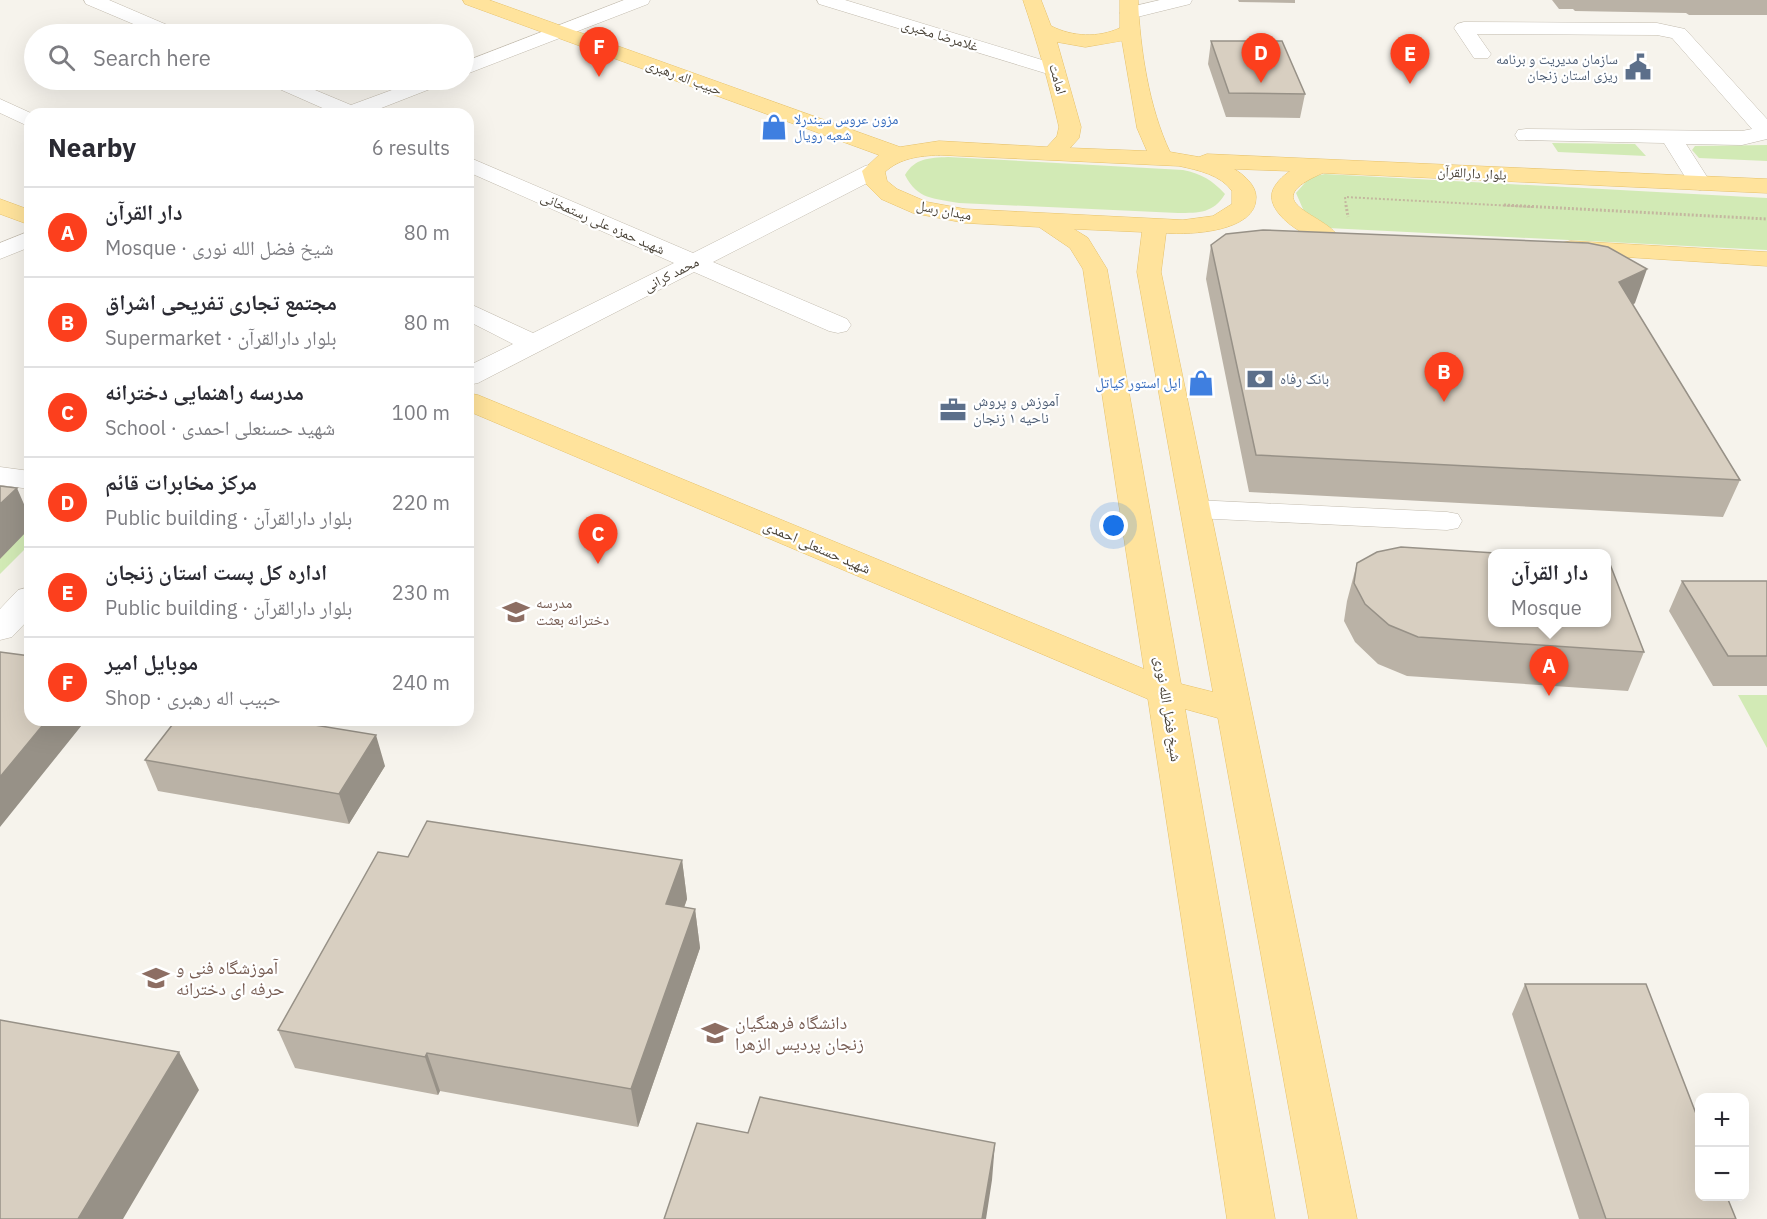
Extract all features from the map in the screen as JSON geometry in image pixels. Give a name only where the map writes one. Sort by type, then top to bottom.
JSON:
[{"type":"main road","name":"حبیب اله رهبری","points":[[472,0],[897,154]]},
{"type":"main road","name":"امامت","points":[[1032,0],[1054,66],[1070,127],[1068,138],[1052,154]]},
{"type":"main road","points":[[1040,28],[1051,34],[1085,41],[1104,40],[1120,37],[1129,15]]},
{"type":"main road","points":[[1129,15],[1148,128],[1170,159]]},
{"type":"main road","points":[[1054,66],[1068,57],[1088,55],[1126,61],[1138,68]]},
{"type":"main road","name":"میدان رسل","points":[[939,148],[1052,154],[1170,159],[1220,171],[1235,180],[1244,190],[1245,201],[1239,211],[1226,220],[1206,225],[1169,226],[965,216],[921,208],[889,194],[877,184],[873,171],[881,162],[897,154],[939,148]]},
{"type":"main road","name":"بلوار دارالقرآن","points":[[1170,159],[1760,185]]},
{"type":"main road","points":[[1320,166],[1299,173],[1286,183],[1282,196],[1287,210],[1302,223],[1325,235]]},
{"type":"main road","points":[[0,206],[24,216]]},
{"type":"main road","name":"شیخ فضل الله نوری","points":[[1045,220],[1079,243],[1095,269],[1251,1219]]},
{"type":"main road","points":[[1333,1219],[1149,272],[1169,226],[1352,236]]},
{"type":"main road","points":[[1552,247],[1766,259]]},
{"type":"main road","name":"شهید حسنعلی احمدی","points":[[474,404],[1165,692],[1234,710]]},
{"type":"street","points":[[93,0],[149,24]]},
{"type":"street","points":[[474,65],[641,0]]},
{"type":"street","name":"غلامرضا مخبری","points":[[826,0],[1054,66]]},
{"type":"street","points":[[1129,15],[1183,0]]},
{"type":"street","points":[[1481,54],[1464,28],[1657,28],[1678,33],[1764,129],[1759,135],[1742,138],[1526,135]]},
{"type":"street","points":[[297,90],[338,108]]},
{"type":"street","points":[[366,108],[411,90]]},
{"type":"street","points":[[0,105],[24,118]]},
{"type":"street","points":[[1671,138],[1700,183]]},
{"type":"street","name":"شهید حمزه علی رستمخانی","points":[[474,167],[838,325]]},
{"type":"street","name":"محمد کرانی","points":[[474,374],[873,171]]},
{"type":"street","points":[[0,252],[24,241]]},
{"type":"street","points":[[474,314],[534,344]]},
{"type":"street","points":[[0,476],[24,479]]},
{"type":"street","points":[[1195,509],[1447,521]]},
{"type":"street","points":[[0,629],[24,604]]},
{"type":"path","points":[[1760,185],[1759,219],[1766,259]]},
{"type":"path","points":[[1352,236],[1345,197],[1767,219]]},
{"type":"green space","points":[[1552,143],[1635,144],[1646,156],[1558,152]]},
{"type":"green space","points":[[1767,145],[1767,161],[1699,158],[1692,150],[1695,146]]},
{"type":"green space","points":[[948,157],[1183,170],[1206,178],[1225,194],[1216,205],[1205,211],[1186,213],[959,203],[934,199],[921,194],[905,175],[918,162]]},
{"type":"green space","points":[[1325,174],[1767,198],[1767,250],[1328,228],[1306,216],[1296,193],[1310,177]]},
{"type":"green space","points":[[0,505],[24,507],[24,550],[0,574]]},
{"type":"green space","points":[[1738,695],[1767,695],[1767,748]]},
{"type":"building","points":[[1211,41],[1282,41],[1305,94],[1229,93]]},
{"type":"building","points":[[1263,230],[1588,243],[1608,247],[1647,269],[1619,282],[1740,480],[1256,455],[1211,245],[1226,234]]},
{"type":"building","points":[[0,486],[17,488],[0,504]]},
{"type":"building","points":[[1401,547],[1488,553],[1488,627],[1611,627],[1611,567],[1644,652],[1418,637],[1389,625],[1365,604],[1354,583],[1357,563],[1377,552]]},
{"type":"building","points":[[1682,581],[1767,581],[1767,656],[1728,656]]},
{"type":"building","points":[[0,652],[24,655],[24,726],[42,726],[0,777]]},
{"type":"building","points":[[171,726],[321,726],[376,735],[339,794],[145,760]]},
{"type":"building","points":[[427,821],[682,860],[666,904],[695,909],[631,1089],[427,1053],[425,1057],[278,1030],[378,852],[408,857]]},
{"type":"building","points":[[1525,984],[1646,984],[1695,1111],[1695,1201],[1729,1201],[1736,1219],[1606,1219]]},
{"type":"building","points":[[0,1020],[179,1052],[78,1219],[0,1219]]},
{"type":"building","points":[[760,1097],[995,1143],[982,1219],[664,1219],[697,1123],[748,1133]]},
{"type":"place","name":"سازمان مدیریت و برنامه ریزی استان زنجان","points":[[1638,67]]},
{"type":"place","name":"موبایل امیر","points":[[599,77]]},
{"type":"place","name":"مرکز مخابرات قائم","points":[[1261,83]]},
{"type":"place","name":"اداره کل پست استان زنجان","points":[[1410,84]]},
{"type":"place","name":"مزون عروس سیندرلا شعبه رویال","points":[[774,127]]},
{"type":"place","name":"بانک رفاه","points":[[1260,379]]},
{"type":"place","name":"اپل استور کیاتل","points":[[1201,383]]},
{"type":"place","name":"مجتمع تجاری تفریحی اشراق","points":[[1444,402]]},
{"type":"place","name":"آموزش و پروش ناحیه ۱ زنجان","points":[[953,410]]},
{"type":"place","name":"مدرسه راهنمایی دخترانه","points":[[598,564]]},
{"type":"place","name":"مدرسه دخترانه بعثت","points":[[516,612]]},
{"type":"place","name":"دار القرآن","points":[[1549,696]]},
{"type":"place","name":"آموزشگاه فنی و حرفه ای دخترانه","points":[[156,978]]},
{"type":"place","name":"دانشگاه فرهنگیان زنجان پردیس الزهرا","points":[[715,1033]]}]
